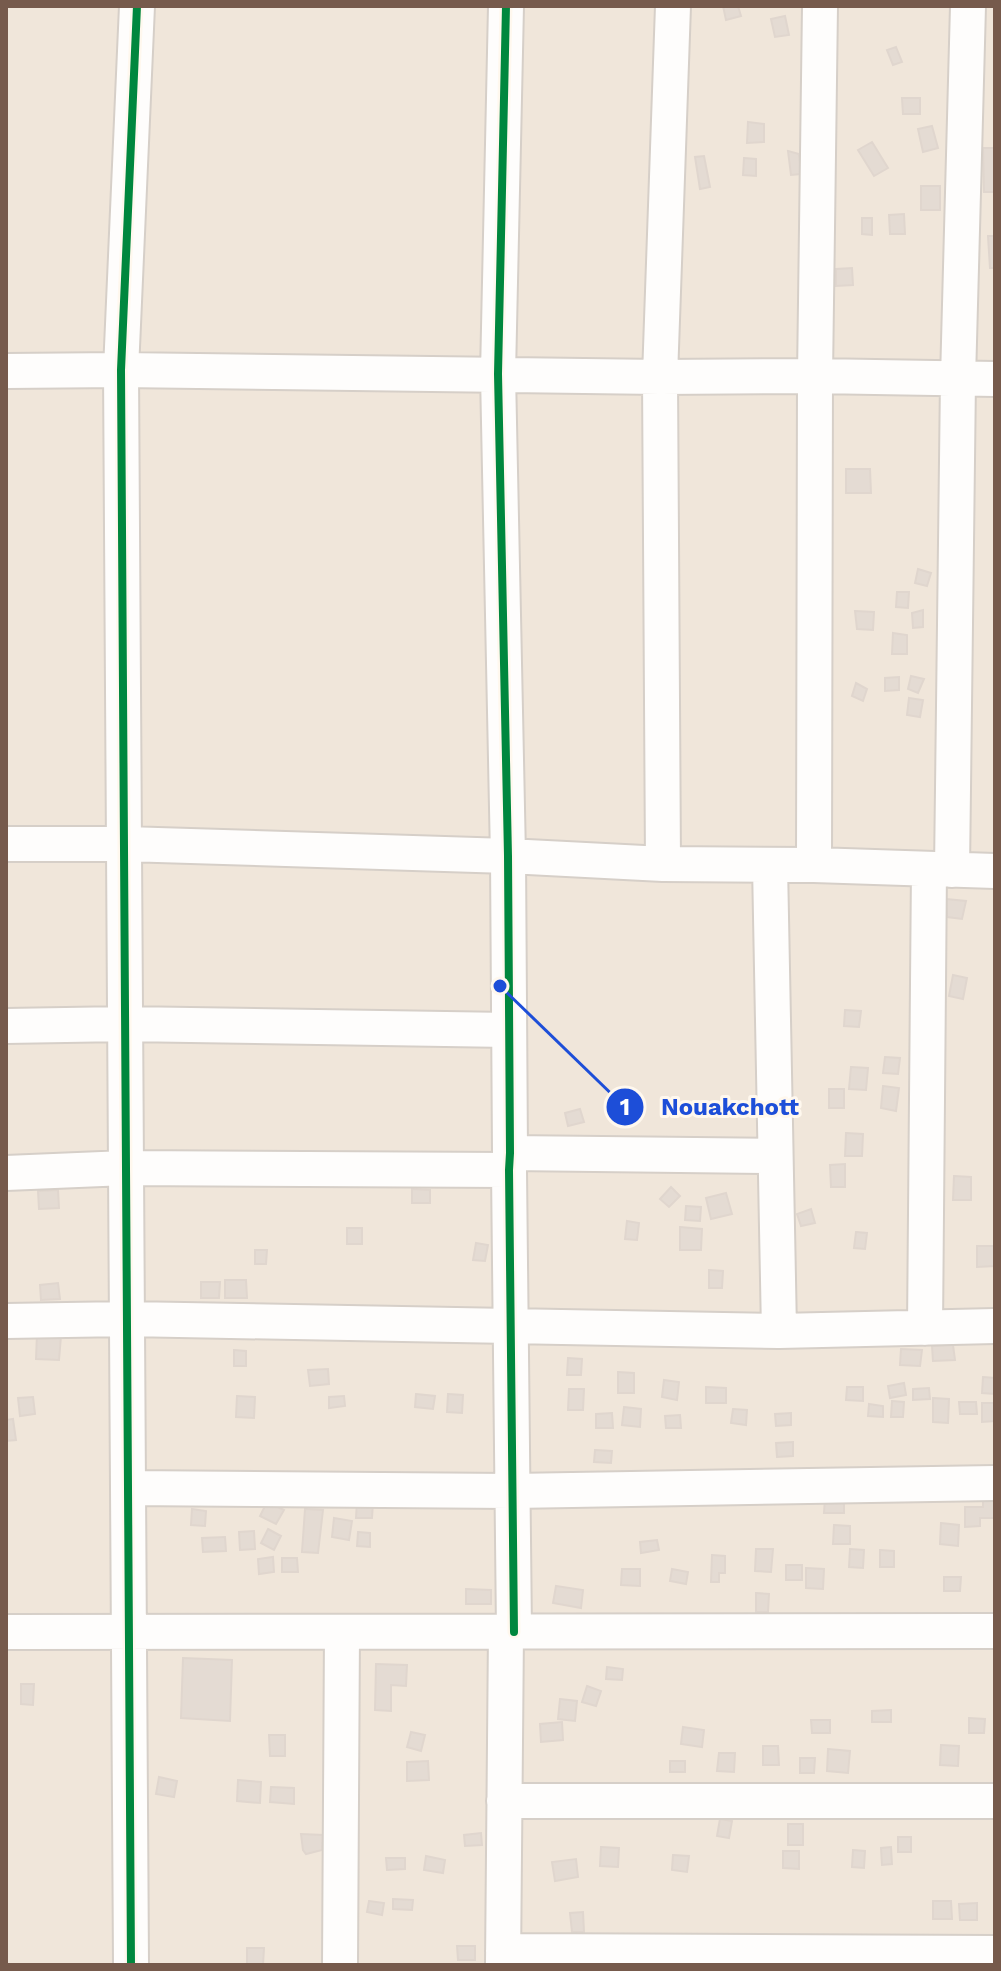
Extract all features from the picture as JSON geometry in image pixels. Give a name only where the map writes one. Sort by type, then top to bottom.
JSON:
[{"type":"street","points":[[131,1965],[121,370],[137,6]]},
{"type":"street","points":[[506,6],[498,374],[508,856],[513,1491],[503,1958],[926,1959],[995,1953]]},
{"type":"street","points":[[663,864],[660,377],[673,6]]},
{"type":"street","points":[[814,865],[815,376],[820,6]]},
{"type":"street","points":[[925,1328],[968,6]]},
{"type":"street","points":[[6,371],[995,379]]},
{"type":"street","points":[[6,844],[125,844],[663,864],[995,871]]},
{"type":"street","points":[[770,865],[779,1331]]},
{"type":"street","points":[[6,1026],[125,1024],[509,1030]]},
{"type":"street","points":[[6,1173],[775,1156]]},
{"type":"street","points":[[6,1321],[127,1319],[779,1331],[995,1326]]},
{"type":"street","points":[[128,1488],[513,1491],[995,1483]]},
{"type":"street","points":[[6,1632],[995,1631]]},
{"type":"street","points":[[340,1965],[342,1632]]},
{"type":"street","points":[[504,1801],[995,1801]]},
{"type":"shaded area","points":[[6,6],[995,6],[995,1965],[6,1965]]},
{"type":"building","points":[[723,6],[738,6],[741,16],[726,20]]},
{"type":"building","points":[[785,16],[789,35],[775,37],[771,19]]},
{"type":"building","points":[[896,47],[902,62],[893,65],[887,50]]},
{"type":"building","points":[[902,98],[920,98],[920,114],[903,114]]},
{"type":"building","points":[[748,122],[764,124],[764,142],[747,143]]},
{"type":"building","points":[[932,126],[938,148],[923,152],[918,129]]},
{"type":"building","points":[[872,142],[888,168],[874,176],[858,150]]},
{"type":"building","points":[[983,148],[995,148],[995,192],[984,192]]},
{"type":"building","points":[[788,151],[799,154],[801,174],[791,175]]},
{"type":"building","points":[[704,156],[710,187],[700,189],[695,157]]},
{"type":"building","points":[[744,158],[756,159],[756,176],[743,175]]},
{"type":"building","points":[[921,186],[940,186],[940,210],[921,210]]},
{"type":"building","points":[[904,214],[905,234],[890,234],[889,215]]},
{"type":"building","points":[[862,218],[872,218],[872,235],[862,234]]},
{"type":"building","points":[[988,236],[995,236],[995,268],[990,268]]},
{"type":"building","points":[[852,268],[853,285],[836,286],[836,269]]},
{"type":"building","points":[[846,469],[870,469],[871,493],[846,493]]},
{"type":"building","points":[[918,569],[931,573],[927,586],[915,583]]},
{"type":"building","points":[[897,592],[909,592],[908,608],[896,607]]},
{"type":"building","points":[[923,610],[923,627],[913,628],[912,613]]},
{"type":"building","points":[[855,611],[874,612],[873,630],[857,629]]},
{"type":"building","points":[[893,633],[907,635],[907,654],[892,654]]},
{"type":"building","points":[[911,676],[924,679],[918,693],[908,689]]},
{"type":"building","points":[[899,677],[899,690],[885,691],[885,678]]},
{"type":"building","points":[[856,683],[867,689],[863,701],[852,696]]},
{"type":"building","points":[[909,698],[923,700],[920,717],[907,715]]},
{"type":"building","points":[[946,899],[966,901],[962,919],[947,917]]},
{"type":"building","points":[[953,975],[967,978],[963,999],[949,996]]},
{"type":"building","points":[[845,1010],[861,1011],[859,1027],[844,1026]]},
{"type":"building","points":[[885,1057],[900,1058],[898,1074],[883,1073]]},
{"type":"building","points":[[851,1067],[868,1068],[866,1090],[849,1089]]},
{"type":"building","points":[[883,1086],[899,1088],[896,1111],[881,1108]]},
{"type":"building","points":[[829,1089],[844,1089],[844,1108],[829,1108]]},
{"type":"building","points":[[580,1109],[584,1122],[568,1126],[565,1113]]},
{"type":"building","points":[[846,1133],[863,1134],[862,1156],[845,1156]]},
{"type":"building","points":[[845,1164],[845,1187],[831,1187],[830,1165]]},
{"type":"building","points":[[954,1176],[971,1177],[971,1200],[953,1200]]},
{"type":"building","points":[[671,1187],[680,1196],[669,1207],[660,1199]]},
{"type":"building","points":[[412,1189],[430,1190],[430,1203],[412,1203]]},
{"type":"building","points":[[58,1190],[59,1208],[39,1209],[38,1191]]},
{"type":"building","points":[[726,1193],[732,1214],[711,1219],[706,1198]]},
{"type":"building","points":[[686,1206],[701,1207],[700,1221],[685,1220]]},
{"type":"building","points":[[811,1209],[815,1223],[801,1226],[797,1214]]},
{"type":"building","points":[[627,1221],[639,1223],[637,1240],[625,1239]]},
{"type":"building","points":[[680,1227],[702,1229],[701,1250],[680,1250]]},
{"type":"building","points":[[347,1228],[362,1228],[362,1244],[347,1244]]},
{"type":"building","points":[[856,1232],[867,1233],[865,1249],[854,1248]]},
{"type":"building","points":[[476,1243],[488,1245],[485,1261],[473,1260]]},
{"type":"building","points":[[977,1246],[995,1246],[995,1266],[977,1267]]},
{"type":"building","points":[[255,1250],[267,1250],[266,1264],[255,1264]]},
{"type":"building","points":[[709,1270],[723,1271],[722,1288],[709,1288]]},
{"type":"building","points":[[225,1280],[246,1280],[247,1298],[225,1298]]},
{"type":"building","points":[[201,1282],[220,1282],[219,1298],[201,1298]]},
{"type":"building","points":[[58,1283],[60,1299],[41,1300],[40,1285]]},
{"type":"building","points":[[37,1334],[61,1336],[59,1360],[36,1359]]},
{"type":"building","points":[[953,1345],[955,1360],[933,1361],[932,1346]]},
{"type":"building","points":[[901,1349],[922,1350],[920,1366],[900,1365]]},
{"type":"building","points":[[234,1350],[246,1351],[246,1366],[234,1366]]},
{"type":"building","points":[[568,1358],[582,1359],[581,1375],[567,1375]]},
{"type":"building","points":[[328,1369],[329,1384],[310,1386],[308,1370]]},
{"type":"building","points":[[618,1372],[634,1373],[634,1393],[618,1393]]},
{"type":"building","points":[[983,1377],[995,1378],[995,1394],[982,1393]]},
{"type":"building","points":[[664,1380],[679,1382],[677,1400],[662,1397]]},
{"type":"building","points":[[904,1383],[906,1395],[890,1398],[888,1386]]},
{"type":"building","points":[[706,1387],[726,1388],[726,1403],[706,1403]]},
{"type":"building","points":[[847,1387],[863,1387],[863,1401],[846,1400]]},
{"type":"building","points":[[929,1388],[930,1399],[913,1400],[913,1389]]},
{"type":"building","points":[[569,1389],[584,1389],[583,1410],[568,1410]]},
{"type":"building","points":[[416,1394],[435,1396],[433,1409],[415,1407]]},
{"type":"building","points":[[448,1394],[463,1395],[462,1413],[447,1412]]},
{"type":"building","points":[[237,1396],[255,1397],[254,1418],[236,1417]]},
{"type":"building","points":[[344,1396],[345,1406],[329,1408],[329,1397]]},
{"type":"building","points":[[33,1397],[35,1414],[20,1416],[18,1398]]},
{"type":"building","points":[[933,1398],[949,1399],[948,1423],[933,1422]]},
{"type":"building","points":[[892,1401],[904,1402],[903,1417],[891,1417]]},
{"type":"building","points":[[959,1402],[976,1402],[977,1414],[960,1414]]},
{"type":"building","points":[[982,1403],[995,1403],[995,1421],[982,1422]]},
{"type":"building","points":[[869,1404],[883,1406],[883,1417],[868,1416]]},
{"type":"building","points":[[624,1407],[641,1409],[640,1427],[622,1425]]},
{"type":"building","points":[[733,1409],[747,1410],[746,1425],[731,1423]]},
{"type":"building","points":[[612,1413],[613,1428],[596,1428],[596,1414]]},
{"type":"building","points":[[791,1413],[791,1425],[776,1426],[775,1414]]},
{"type":"building","points":[[680,1415],[681,1428],[666,1428],[665,1416]]},
{"type":"building","points":[[13,1419],[16,1440],[6,1441],[6,1420]]},
{"type":"building","points":[[793,1442],[793,1456],[777,1457],[776,1443]]},
{"type":"building","points":[[595,1450],[612,1451],[611,1463],[594,1462]]},
{"type":"building","points":[[825,1498],[844,1499],[844,1513],[824,1513]]},
{"type":"building","points":[[357,1501],[373,1502],[372,1518],[356,1518]]},
{"type":"building","points":[[983,1501],[995,1501],[995,1518],[980,1518],[980,1526],[965,1527],[965,1507],[983,1507]]},
{"type":"building","points":[[267,1502],[284,1510],[276,1524],[260,1516]]},
{"type":"building","points":[[192,1509],[206,1511],[205,1526],[191,1525]]},
{"type":"building","points":[[305,1509],[323,1510],[318,1553],[302,1552]]},
{"type":"building","points":[[334,1518],[352,1521],[349,1540],[332,1537]]},
{"type":"building","points":[[941,1523],[959,1525],[958,1546],[940,1544]]},
{"type":"building","points":[[834,1525],[850,1526],[850,1544],[833,1544]]},
{"type":"building","points":[[268,1529],[281,1536],[274,1550],[261,1543]]},
{"type":"building","points":[[254,1531],[255,1549],[240,1550],[239,1532]]},
{"type":"building","points":[[358,1532],[370,1533],[370,1547],[357,1546]]},
{"type":"building","points":[[225,1537],[226,1551],[203,1552],[202,1538]]},
{"type":"building","points":[[657,1540],[659,1550],[641,1553],[640,1542]]},
{"type":"building","points":[[756,1549],[773,1549],[771,1572],[755,1571]]},
{"type":"building","points":[[850,1549],[864,1550],[863,1568],[849,1567]]},
{"type":"building","points":[[880,1550],[894,1551],[894,1567],[880,1567]]},
{"type":"building","points":[[712,1555],[725,1556],[725,1573],[719,1573],[719,1582],[711,1582]]},
{"type":"building","points":[[273,1557],[274,1572],[259,1574],[258,1559]]},
{"type":"building","points":[[282,1558],[297,1558],[298,1572],[282,1572]]},
{"type":"building","points":[[786,1565],[802,1565],[802,1580],[786,1580]]},
{"type":"building","points":[[806,1568],[824,1569],[823,1589],[806,1588]]},
{"type":"building","points":[[622,1569],[640,1569],[640,1586],[621,1585]]},
{"type":"building","points":[[672,1569],[688,1572],[686,1584],[670,1581]]},
{"type":"building","points":[[944,1577],[961,1577],[960,1591],[944,1591]]},
{"type":"building","points":[[556,1586],[583,1590],[581,1608],[553,1603]]},
{"type":"building","points":[[466,1589],[491,1590],[491,1604],[466,1604]]},
{"type":"building","points":[[756,1593],[769,1594],[768,1612],[756,1612]]},
{"type":"building","points":[[183,1658],[232,1660],[230,1721],[181,1718]]},
{"type":"building","points":[[376,1664],[407,1665],[406,1686],[391,1685],[391,1711],[375,1710]]},
{"type":"building","points":[[607,1667],[623,1669],[622,1680],[606,1679]]},
{"type":"building","points":[[21,1684],[34,1684],[33,1705],[21,1704]]},
{"type":"building","points":[[587,1686],[601,1691],[596,1706],[582,1702]]},
{"type":"building","points":[[560,1699],[577,1701],[575,1721],[558,1719]]},
{"type":"building","points":[[891,1710],[891,1722],[872,1722],[872,1711]]},
{"type":"building","points":[[969,1718],[985,1719],[984,1733],[969,1733]]},
{"type":"building","points":[[811,1720],[830,1720],[830,1733],[812,1733]]},
{"type":"building","points":[[562,1722],[563,1740],[541,1742],[540,1724]]},
{"type":"building","points":[[683,1727],[704,1730],[702,1747],[681,1744]]},
{"type":"building","points":[[411,1732],[425,1735],[421,1751],[407,1747]]},
{"type":"building","points":[[269,1735],[285,1735],[285,1756],[270,1756]]},
{"type":"building","points":[[941,1745],[959,1746],[958,1766],[940,1765]]},
{"type":"building","points":[[763,1746],[778,1746],[779,1765],[763,1765]]},
{"type":"building","points":[[828,1749],[850,1751],[848,1773],[827,1771]]},
{"type":"building","points":[[719,1753],[735,1753],[734,1772],[717,1771]]},
{"type":"building","points":[[800,1758],[815,1758],[814,1773],[800,1773]]},
{"type":"building","points":[[428,1761],[429,1780],[407,1781],[407,1762]]},
{"type":"building","points":[[670,1761],[685,1761],[685,1772],[670,1772]]},
{"type":"building","points":[[159,1777],[177,1781],[174,1797],[156,1794]]},
{"type":"building","points":[[238,1780],[261,1782],[260,1803],[237,1801]]},
{"type":"building","points":[[271,1787],[294,1788],[294,1804],[270,1802]]},
{"type":"building","points":[[720,1819],[732,1821],[729,1838],[717,1836]]},
{"type":"building","points":[[788,1824],[803,1824],[803,1845],[788,1845]]},
{"type":"building","points":[[481,1833],[482,1845],[465,1846],[464,1835]]},
{"type":"building","points":[[301,1834],[323,1835],[322,1850],[306,1854]]},
{"type":"building","points":[[898,1837],[911,1837],[911,1852],[898,1852]]},
{"type":"building","points":[[601,1847],[619,1848],[618,1867],[600,1866]]},
{"type":"building","points":[[891,1847],[892,1864],[882,1865],[881,1848]]},
{"type":"building","points":[[853,1850],[865,1851],[864,1868],[852,1867]]},
{"type":"building","points":[[783,1851],[799,1851],[799,1869],[783,1868]]},
{"type":"building","points":[[673,1855],[689,1856],[687,1872],[672,1870]]},
{"type":"building","points":[[426,1856],[445,1860],[443,1873],[424,1870]]},
{"type":"building","points":[[386,1858],[405,1858],[405,1869],[387,1870]]},
{"type":"building","points":[[576,1859],[578,1877],[555,1881],[552,1862]]},
{"type":"building","points":[[393,1899],[413,1900],[412,1910],[393,1909]]},
{"type":"building","points":[[369,1901],[384,1903],[382,1915],[367,1912]]},
{"type":"building","points":[[933,1901],[951,1901],[952,1919],[933,1919]]},
{"type":"building","points":[[977,1903],[977,1920],[960,1920],[959,1904]]},
{"type":"building","points":[[583,1912],[584,1932],[572,1932],[570,1913]]},
{"type":"building","points":[[457,1946],[475,1946],[475,1960],[458,1960]]},
{"type":"building","points":[[247,1948],[264,1948],[263,1965],[247,1965]]},
{"type":"cycle path","points":[[131,1965],[121,370],[137,6]]},
{"type":"cycle path","points":[[506,6],[498,374],[508,856],[514,1632]]},
{"type":"place","name":"Nouakchott","points":[[500,986]]}]
